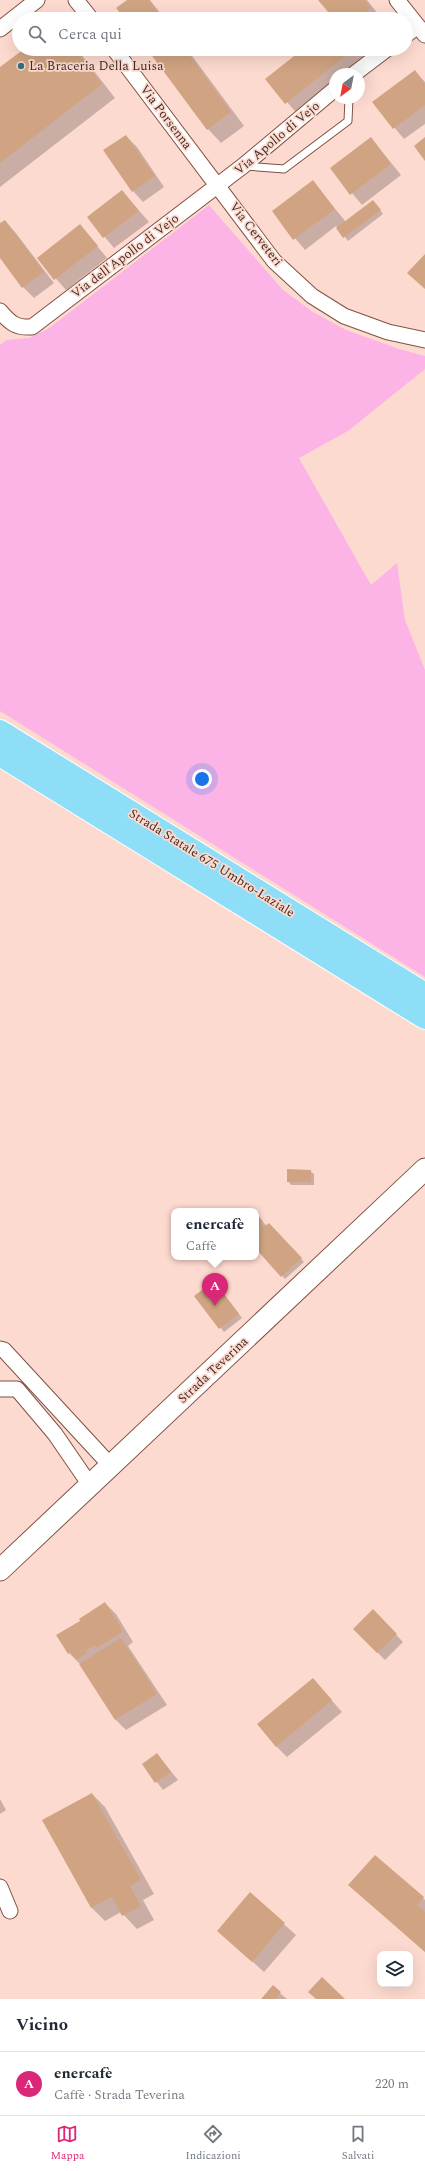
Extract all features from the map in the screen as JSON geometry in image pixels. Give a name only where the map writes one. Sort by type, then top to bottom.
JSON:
[{"type":"highway","name":"Strada Statale 675 Umbro-Laziale","points":[[0,731],[425,994]]},
{"type":"highway","name":"Strada Statale 675 Umbro-Laziale","points":[[0,755],[425,1018]]},
{"type":"main road","name":"Strada Teverina","points":[[0,1570],[425,1169]]},
{"type":"street","points":[[22,12],[37,0]]},
{"type":"street","points":[[76,0],[85,12]]},
{"type":"street","points":[[397,0],[404,12]]},
{"type":"street","points":[[0,29],[12,20]]},
{"type":"street","name":"Via Porsenna","points":[[119,56],[218,185]]},
{"type":"street","points":[[362,68],[378,56]]},
{"type":"street","name":"Via Apollo di Vejo","points":[[218,185],[329,94]]},
{"type":"street","name":"Via dell'Apollo di Vejo","points":[[0,311],[11,324],[20,328],[32,327],[218,185]]},
{"type":"street","name":"Via Cerveteri","points":[[218,185],[274,261],[312,296],[344,316],[388,332],[425,340]]},
{"type":"street","points":[[0,1349],[4,1350],[39,1386],[111,1466]]},
{"type":"street","points":[[0,1389],[17,1389],[55,1434],[90,1485]]},
{"type":"street","points":[[0,1887],[10,1911]]},
{"type":"lane","points":[[243,166],[284,169],[348,121],[349,104]]},
{"type":"shaded area","points":[[209,205],[283,290],[313,312],[346,330],[399,349],[425,356],[425,369],[348,431],[299,458],[371,585],[397,563],[405,620],[425,670],[425,977],[0,711],[0,345],[6,340],[29,338],[48,329]]},
{"type":"building","points":[[127,0],[149,0],[158,12],[119,12],[116,8]]},
{"type":"building","points":[[318,0],[365,0],[371,8],[366,12],[328,12]]},
{"type":"building","points":[[15,56],[80,56],[102,84],[0,163],[0,67]]},
{"type":"building","points":[[152,56],[190,56],[231,112],[207,130]]},
{"type":"building","points":[[294,56],[345,56],[329,68],[285,104],[265,79]]},
{"type":"building","points":[[415,70],[425,84],[425,105],[393,129],[372,102]]},
{"type":"building","points":[[126,135],[155,176],[132,192],[103,150]]},
{"type":"building","points":[[371,137],[391,164],[350,195],[330,168]]},
{"type":"building","points":[[425,137],[425,161],[414,146]]},
{"type":"building","points":[[313,180],[335,209],[293,240],[272,211]]},
{"type":"building","points":[[122,190],[139,211],[103,238],[87,217]]},
{"type":"building","points":[[373,200],[381,210],[343,238],[336,228]]},
{"type":"building","points":[[5,220],[44,272],[22,288],[0,258],[0,223]]},
{"type":"building","points":[[80,224],[98,246],[54,280],[37,258]]},
{"type":"building","points":[[425,254],[425,289],[407,273]]},
{"type":"building","points":[[287,1169],[311,1170],[311,1182],[287,1182]]},
{"type":"building","points":[[259,1217],[263,1221],[260,1223],[264,1227],[269,1223],[302,1258],[281,1277],[259,1252]]},
{"type":"building","points":[[214,1281],[239,1314],[219,1329],[194,1296]]},
{"type":"building","points":[[105,1602],[123,1631],[97,1648],[95,1645],[86,1650],[87,1653],[76,1660],[71,1652],[68,1654],[56,1635],[80,1621],[79,1619]]},
{"type":"building","points":[[373,1609],[397,1634],[377,1653],[353,1629]]},
{"type":"building","points":[[121,1638],[157,1694],[115,1720],[79,1664]]},
{"type":"building","points":[[313,1678],[332,1700],[276,1747],[257,1724]]},
{"type":"building","points":[[157,1753],[171,1772],[155,1783],[142,1764]]},
{"type":"building","points":[[92,1793],[141,1880],[130,1886],[141,1906],[122,1916],[112,1897],[91,1908],[42,1820]]},
{"type":"building","points":[[375,1855],[424,1897],[417,1905],[425,1912],[425,1952],[348,1885]]},
{"type":"building","points":[[250,1892],[285,1923],[252,1962],[217,1931]]},
{"type":"building","points":[[322,1977],[345,1999],[316,1999],[308,1992]]},
{"type":"building","points":[[273,1985],[281,1992],[275,1999],[261,1999]]},
{"type":"place","name":"La Braceria Della Luisa","points":[[21,66]]},
{"type":"place","name":"enercafè","points":[[215,1306]]}]
